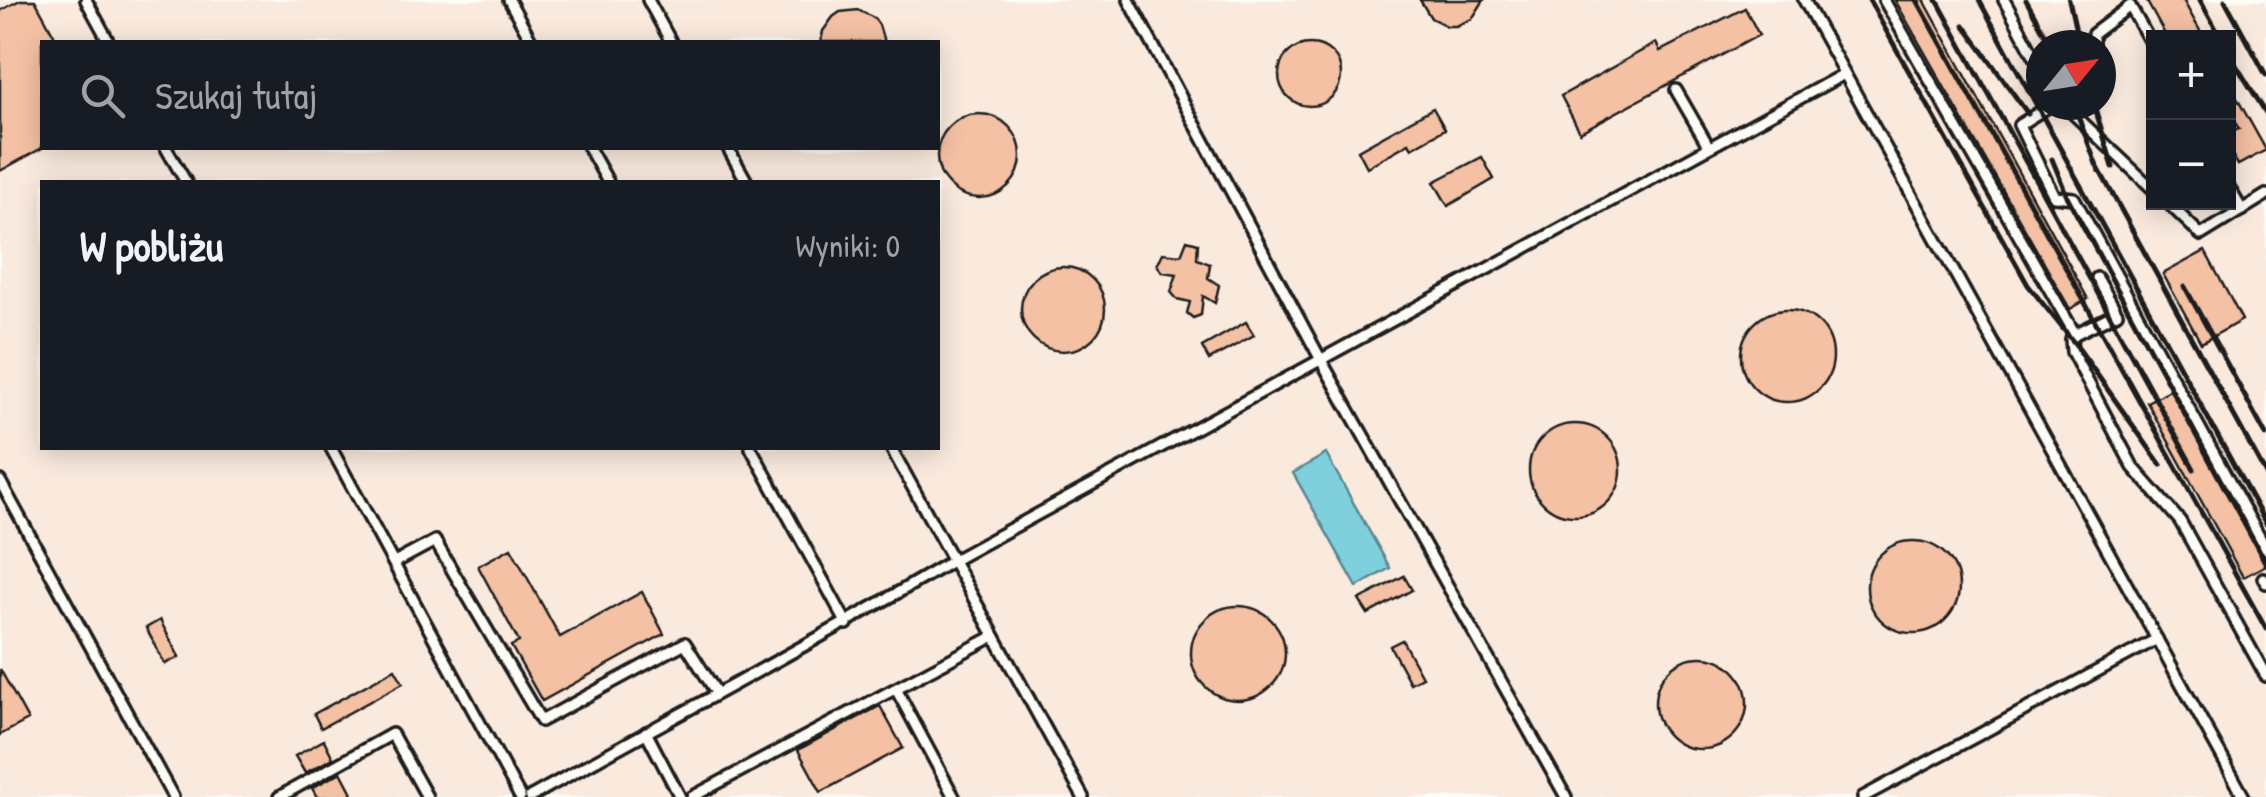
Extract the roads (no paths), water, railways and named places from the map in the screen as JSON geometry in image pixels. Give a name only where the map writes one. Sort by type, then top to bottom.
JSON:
[{"type":"lane","points":[[86,0],[108,40]]},
{"type":"lane","points":[[509,0],[531,40]]},
{"type":"lane","points":[[648,0],[670,40]]},
{"type":"lane","points":[[1129,0],[1321,360],[1566,797]]},
{"type":"lane","points":[[1804,0],[2244,797]]},
{"type":"lane","points":[[1884,0],[2074,334]]},
{"type":"lane","points":[[2004,0],[2026,40]]},
{"type":"lane","points":[[2098,30],[2128,3],[2146,35]]},
{"type":"lane","points":[[530,797],[846,624],[952,561],[1844,74]]},
{"type":"lane","points":[[1676,90],[1709,147]]},
{"type":"lane","points":[[2027,120],[2019,125],[2054,196],[2074,198],[2266,549]]},
{"type":"lane","points":[[2080,120],[2146,182]]},
{"type":"lane","points":[[167,150],[185,180]]},
{"type":"lane","points":[[590,150],[607,180]]},
{"type":"lane","points":[[729,150],[746,180]]},
{"type":"lane","points":[[2175,210],[2202,235],[2266,195]]},
{"type":"lane","points":[[2236,200],[2242,210]]},
{"type":"lane","points":[[2098,278],[2116,313],[2074,334],[2070,339],[2072,352],[2133,467],[2180,522],[2266,676]]},
{"type":"lane","points":[[331,450],[520,797]]},
{"type":"lane","points":[[752,450],[846,624]]},
{"type":"lane","points":[[891,450],[1082,797]]},
{"type":"lane","points":[[0,481],[173,797]]},
{"type":"lane","points":[[394,563],[435,540],[541,721],[685,643],[716,692]]},
{"type":"lane","points":[[692,797],[994,636]]},
{"type":"lane","points":[[1863,797],[2157,639]]},
{"type":"lane","points":[[896,689],[954,797]]},
{"type":"lane","points":[[646,732],[680,797]]},
{"type":"lane","points":[[278,797],[392,734],[427,797]]},
{"type":"water","points":[[1326,454],[1390,568],[1357,587],[1293,473]]},
{"type":"railway","points":[[1869,0],[2028,285],[2161,465]]},
{"type":"railway","points":[[1917,0],[2266,629]]},
{"type":"railway","points":[[1937,0],[2194,469]]},
{"type":"railway","points":[[1979,0],[2266,524]]},
{"type":"railway","points":[[2026,0],[2043,30]]},
{"type":"railway","points":[[2069,0],[2076,30]]},
{"type":"railway","points":[[2200,0],[2217,30]]},
{"type":"railway","points":[[2225,0],[2266,75]]},
{"type":"railway","points":[[1964,25],[2026,111]]},
{"type":"railway","points":[[2236,65],[2266,113]]},
{"type":"railway","points":[[2080,120],[2096,164],[2266,474]]},
{"type":"railway","points":[[2099,120],[2113,167]]},
{"type":"railway","points":[[2052,159],[2068,198],[2266,564]]},
{"type":"railway","points":[[2185,287],[2266,435]]}]
